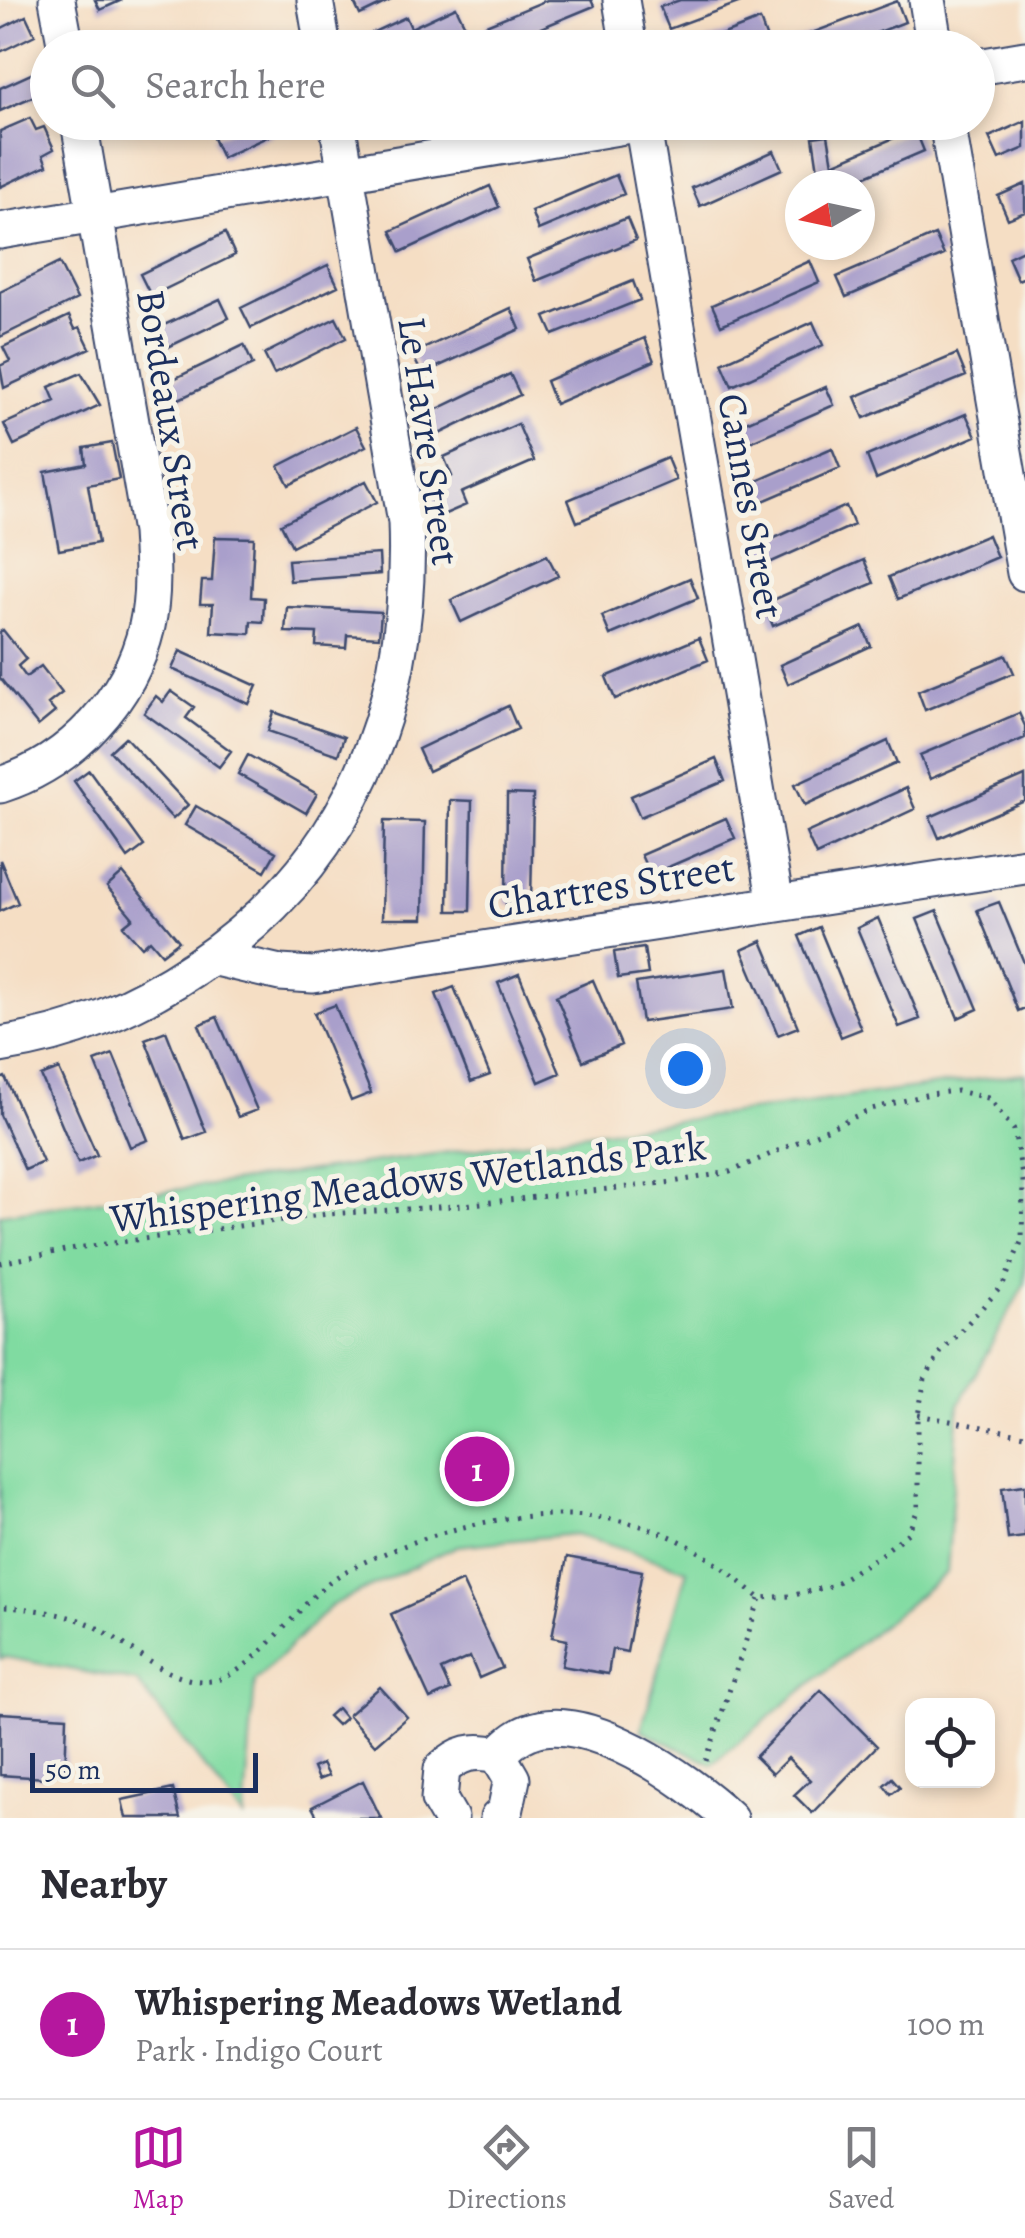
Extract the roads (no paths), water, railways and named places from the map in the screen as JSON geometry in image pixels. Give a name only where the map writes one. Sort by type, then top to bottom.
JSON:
[{"type":"street","points":[[57,0],[63,30]]},
{"type":"street","points":[[315,0],[321,30]]},
{"type":"street","points":[[621,0],[626,30]]},
{"type":"street","points":[[927,0],[931,30]]},
{"type":"street","points":[[995,64],[1025,59]]},
{"type":"street","name":"Bordeaux Street","points":[[0,785],[42,768],[89,730],[125,681],[139,652],[152,593],[150,532],[83,140]]},
{"type":"street","name":"Le Havre Street","points":[[0,1045],[58,1035],[133,1006],[252,927],[318,854],[334,830],[381,732],[396,678],[408,573],[406,522],[339,140]]},
{"type":"street","points":[[0,231],[542,140]]},
{"type":"street","name":"Cannes Street","points":[[647,140],[776,904]]},
{"type":"street","points":[[950,140],[1025,573]]},
{"type":"street","name":"Chartres Street","points":[[212,957],[280,974],[313,975],[1025,866]]},
{"type":"street","points":[[498,1755],[530,1731],[578,1729],[666,1770],[729,1818]]},
{"type":"street","points":[[450,1818],[439,1798],[442,1769],[465,1753],[481,1751],[498,1755],[512,1779],[505,1812],[498,1818]]},
{"type":"place","name":"Whispering Meadows Wetland","points":[[477,1469]]}]
